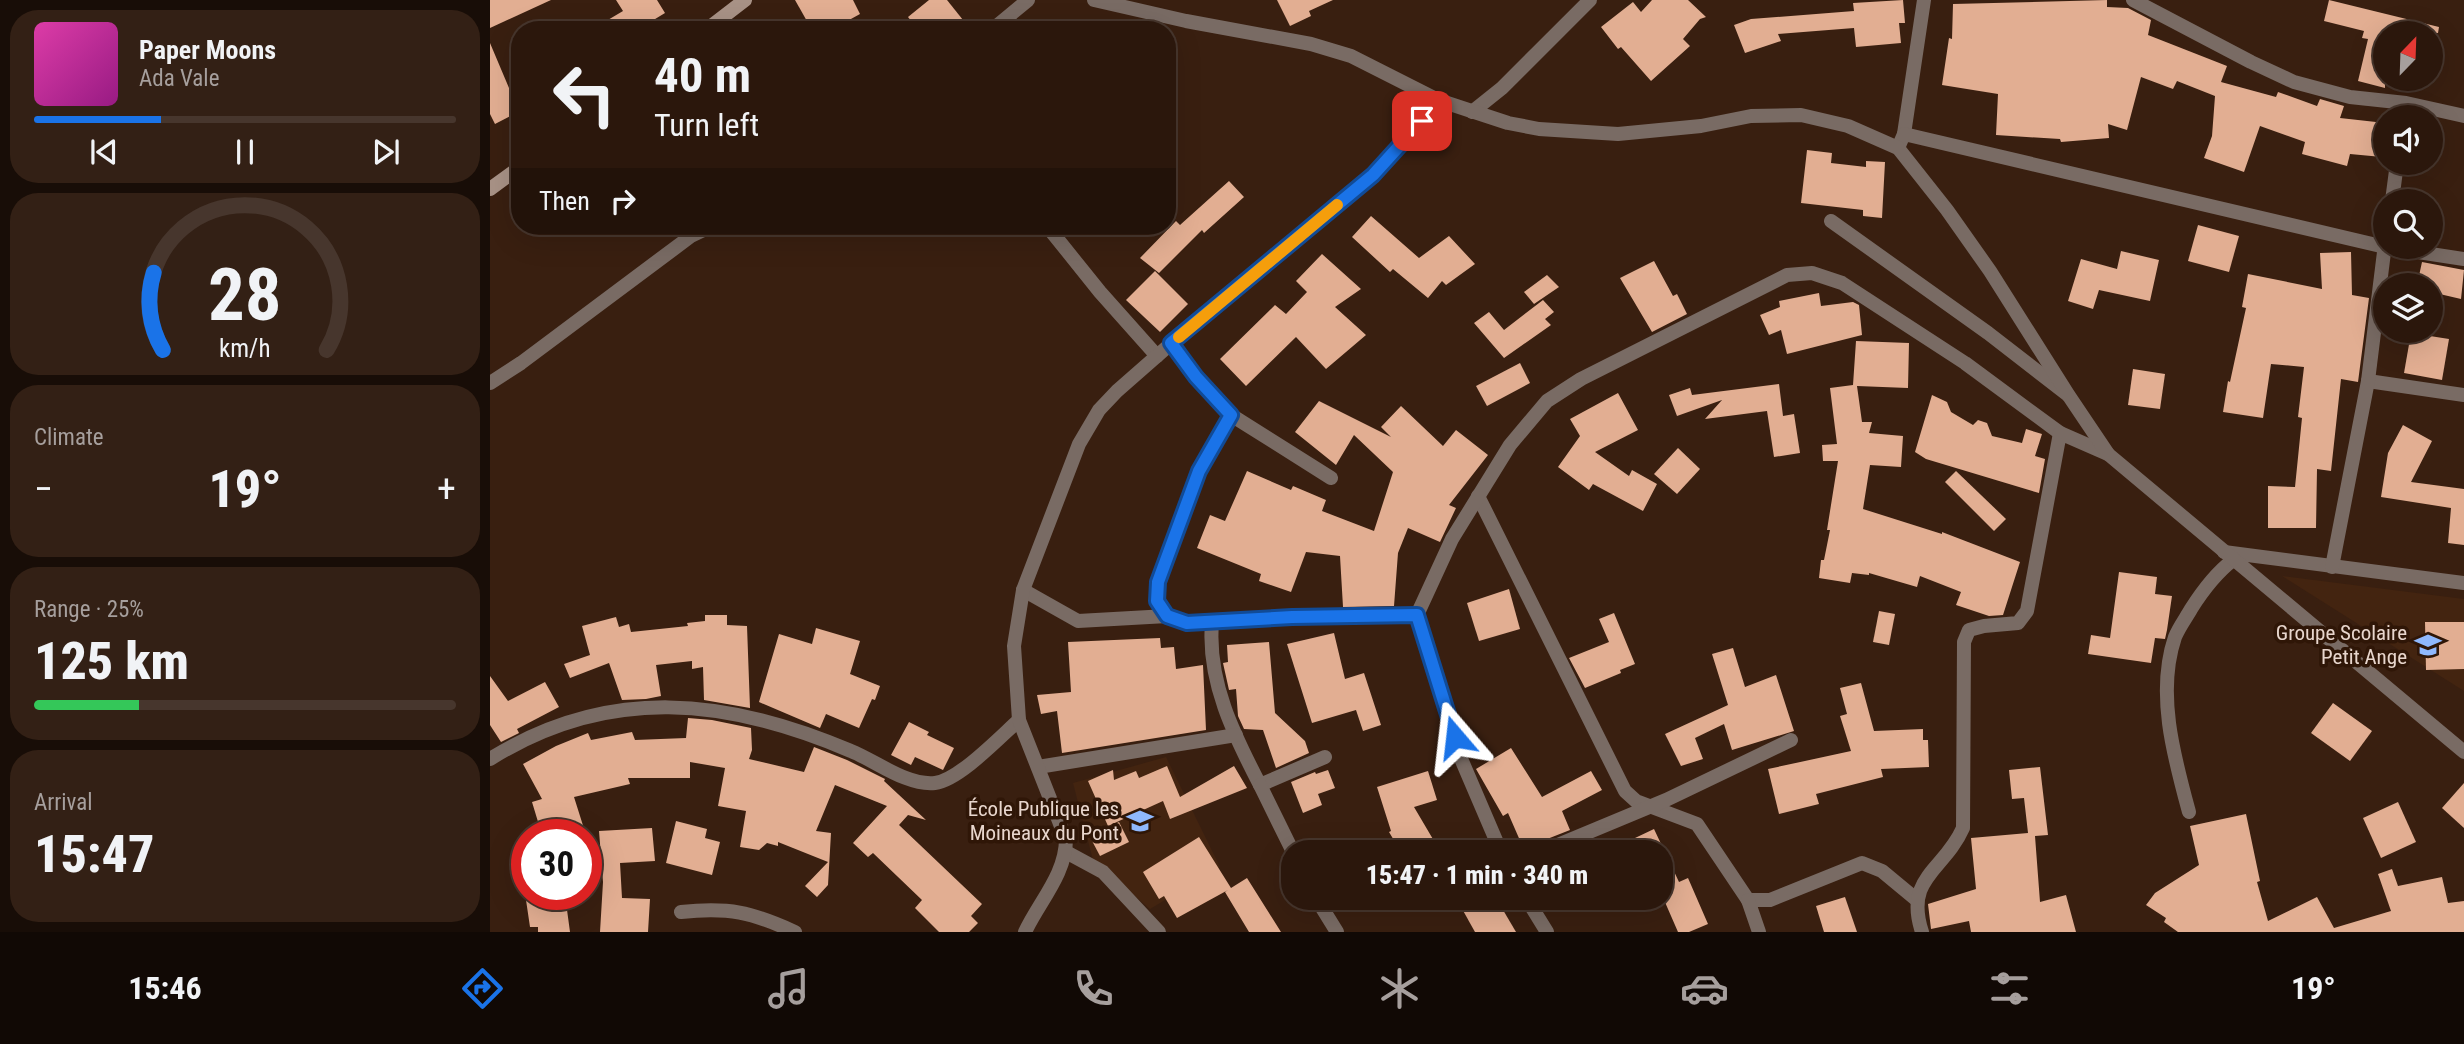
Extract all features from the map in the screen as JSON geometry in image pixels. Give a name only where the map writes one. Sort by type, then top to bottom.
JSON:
[{"type":"main road","points":[[718,21],[745,0]]},
{"type":"main road","points":[[490,189],[511,174]]},
{"type":"street","points":[[1003,21],[1028,0]]},
{"type":"street","points":[[1094,0],[1186,21],[1311,44],[1351,56],[1438,100],[1508,123],[1539,130],[1618,134],[1701,126],[1751,116],[1801,115],[1901,141],[2373,243]]},
{"type":"street","points":[[1472,111],[1502,88],[1590,0]]},
{"type":"street","points":[[1924,0],[1901,141],[1990,271],[2108,454],[2229,556],[2457,739],[2464,752]]},
{"type":"street","points":[[2133,0],[2294,82],[2384,105]]},
{"type":"street","points":[[1025,932],[1062,866],[1066,839],[1019,720],[1014,646],[1023,590],[1079,444],[1099,410],[1117,391],[1373,175],[1405,142],[1438,100]]},
{"type":"street","points":[[2443,114],[2464,116]]},
{"type":"street","points":[[1831,221],[1988,332],[2069,396]]},
{"type":"street","points":[[490,383],[693,235]]},
{"type":"street","points":[[1054,235],[1157,356]]},
{"type":"street","points":[[2443,256],[2464,259]]},
{"type":"street","points":[[2332,567],[2368,381],[2383,259]]},
{"type":"street","points":[[1496,840],[1462,761],[1417,615],[1452,538],[1510,445],[1548,401],[1581,379],[1787,275],[1812,273],[1842,283],[1965,363],[2060,433],[2108,454]]},
{"type":"street","points":[[1171,343],[1196,377],[1231,415],[1331,478]]},
{"type":"street","points":[[2368,381],[2464,395]]},
{"type":"street","points":[[1167,616],[1157,601],[1158,582],[1199,471],[1231,415]]},
{"type":"street","points":[[1922,932],[1917,900],[1924,879],[1955,845],[1963,828],[1964,642],[1969,630],[1984,626],[2018,624],[2027,611],[2060,433]]},
{"type":"street","points":[[1478,496],[1625,791],[1636,800],[1697,824],[1748,900],[1759,932]]},
{"type":"street","points":[[2229,556],[2464,583]]},
{"type":"street","points":[[2189,812],[2174,757],[2168,665],[2176,635],[2229,556]]},
{"type":"street","points":[[1023,590],[1078,621],[1167,616],[1187,623],[1212,624],[1292,617],[1417,615]]},
{"type":"street","points":[[1212,624],[1210,643],[1213,669],[1222,702],[1287,840]]},
{"type":"street","points":[[490,759],[551,727],[601,712],[688,706],[737,714],[800,731],[852,751],[912,780],[934,783],[954,777],[1019,720]]},
{"type":"street","points":[[1038,767],[1236,735]]},
{"type":"street","points":[[1570,840],[1651,806],[1791,740]]},
{"type":"street","points":[[1260,785],[1325,757]]},
{"type":"street","points":[[1066,852],[1103,872],[1158,932]]},
{"type":"street","points":[[1748,900],[1770,900],[1862,863],[1882,871],[1917,900]]},
{"type":"street","points":[[681,912],[713,909],[748,913],[795,932]]},
{"type":"street","points":[[1323,910],[1337,932]]},
{"type":"street","points":[[1533,910],[1546,932]]},
{"type":"shaded area","name":"Groupe Scolaire Petit Ange","points":[[2282,576],[2464,599],[2464,691]]},
{"type":"shaded area","name":"École Publique les Moineaux du Pont","points":[[1166,757],[1220,867],[1150,909],[1093,860],[1073,783]]},
{"type":"building","points":[[490,0],[551,0],[490,28]]},
{"type":"building","points":[[616,0],[657,0],[665,13],[652,21],[606,21],[623,11]]},
{"type":"building","points":[[795,0],[853,0],[860,14],[847,21],[807,21]]},
{"type":"building","points":[[929,0],[947,0],[964,21],[911,21],[908,17]]},
{"type":"building","points":[[1277,0],[1333,0],[1309,11],[1311,16],[1290,26]]},
{"type":"building","points":[[1652,0],[1688,0],[1706,17],[1700,19],[1683,39],[1690,46],[1651,81],[1621,47],[1618,49],[1601,27],[1633,2],[1641,12]]},
{"type":"building","points":[[1903,0],[1905,23],[1899,23],[1901,43],[1856,47],[1854,28],[1778,34],[1781,41],[1745,53],[1734,25],[1751,19],[1854,11],[1853,3]]},
{"type":"building","points":[[2107,0],[2107,7],[2128,8],[2151,20],[2148,35],[2227,66],[2221,82],[2276,97],[2278,92],[2317,106],[2320,99],[2344,106],[2340,118],[2373,122],[2373,156],[2350,154],[2347,166],[2302,154],[2305,142],[2260,126],[2244,172],[2204,158],[2212,136],[2215,96],[2177,81],[2173,89],[2141,77],[2127,130],[2108,124],[2109,138],[2061,142],[2060,139],[1996,135],[1998,94],[1942,85],[1949,38],[1952,39],[1953,4]]},
{"type":"building","points":[[2329,0],[2415,21],[2373,21],[2373,85],[2358,81],[2368,39],[2362,38],[2364,31],[2324,21]]},
{"type":"building","points":[[490,43],[509,88],[511,87],[511,116],[495,124],[490,114]]},
{"type":"building","points":[[1807,150],[1832,153],[1831,163],[1866,167],[1866,161],[1885,162],[1882,218],[1863,216],[1863,210],[1801,203]]},
{"type":"building","points":[[1229,181],[1244,197],[1204,233],[1202,230],[1159,273],[1140,258],[1162,235],[1176,235],[1176,221],[1180,225]]},
{"type":"building","points":[[1371,216],[1419,258],[1449,236],[1475,264],[1446,285],[1442,281],[1428,298],[1393,269],[1390,272],[1352,237]]},
{"type":"building","points":[[2198,225],[2239,236],[2229,272],[2188,261]]},
{"type":"building","points":[[2121,251],[2159,260],[2150,301],[2099,290],[2093,309],[2068,301],[2081,259],[2117,269]]},
{"type":"building","points":[[2351,252],[2352,295],[2369,298],[2358,382],[2341,379],[2331,471],[2317,469],[2316,528],[2268,528],[2268,486],[2295,487],[2302,418],[2298,417],[2304,367],[2271,364],[2263,418],[2223,412],[2246,308],[2242,307],[2248,274],[2322,289],[2320,253]]},
{"type":"building","points":[[1322,254],[1361,289],[1335,307],[1366,335],[1326,369],[1296,337],[1246,386],[1220,359],[1275,305],[1286,314],[1307,292],[1296,281]]},
{"type":"building","points":[[1654,261],[1673,296],[1677,294],[1687,314],[1652,332],[1620,278]]},
{"type":"building","points":[[2422,262],[2464,270],[2461,299],[2443,295],[2443,273],[2420,273]]},
{"type":"building","points":[[1155,271],[1188,304],[1160,332],[1126,300]]},
{"type":"building","points":[[1547,275],[1559,287],[1534,304],[1524,292]]},
{"type":"building","points":[[1819,293],[1821,306],[1853,302],[1859,305],[1862,335],[1787,354],[1781,330],[1769,335],[1760,315],[1780,307],[1779,301]]},
{"type":"building","points":[[1543,300],[1554,312],[1545,319],[1551,325],[1504,358],[1474,323],[1489,312],[1504,330]]},
{"type":"building","points":[[2443,338],[2449,339],[2442,380],[2404,373],[2409,343],[2443,343]]},
{"type":"building","points":[[1856,341],[1909,343],[1908,388],[1857,386],[1862,422],[1872,422],[1869,433],[1903,436],[1901,467],[1870,465],[1863,509],[1942,532],[2020,562],[2003,615],[1989,616],[1956,605],[1961,592],[1920,576],[1917,587],[1869,573],[1852,573],[1850,583],[1819,578],[1830,530],[1827,530],[1838,461],[1823,461],[1822,445],[1837,444],[1830,388],[1853,385]]},
{"type":"building","points":[[1520,363],[1530,383],[1487,406],[1476,386]]},
{"type":"building","points":[[2133,369],[2165,374],[2160,409],[2128,405]]},
{"type":"building","points":[[1779,384],[1783,416],[1794,414],[1800,453],[1774,457],[1767,411],[1705,419],[1722,400],[1677,416],[1669,395],[1690,388],[1692,395]]},
{"type":"building","points":[[1618,393],[1638,430],[1595,452],[1629,476],[1632,470],[1657,484],[1643,511],[1593,484],[1589,490],[1558,467],[1580,436],[1570,419]]},
{"type":"building","points":[[1932,395],[1947,402],[1951,412],[1973,425],[1978,420],[1987,423],[1992,436],[2022,443],[2026,429],[2042,434],[2035,456],[2045,459],[2039,493],[1926,459],[1915,452]]},
{"type":"building","points":[[1319,401],[1391,437],[1381,427],[1401,406],[1443,446],[1456,430],[1488,455],[1449,505],[1456,508],[1440,542],[1408,528],[1398,553],[1394,606],[1343,607],[1340,556],[1306,552],[1291,592],[1259,581],[1261,574],[1197,548],[1210,515],[1225,521],[1247,471],[1291,490],[1293,486],[1326,500],[1322,511],[1374,531],[1393,472],[1354,435],[1336,465],[1295,432]]},
{"type":"building","points":[[2403,425],[2432,441],[2411,482],[2464,489],[2464,545],[2448,543],[2451,508],[2381,497],[2388,453]]},
{"type":"building","points":[[1678,448],[1700,469],[1677,494],[1654,474]]},
{"type":"building","points":[[1956,471],[2006,519],[1994,531],[1945,482]]},
{"type":"building","points":[[2119,572],[2157,577],[2155,594],[2172,596],[2165,639],[2155,638],[2151,663],[2088,654],[2091,635],[2110,638]]},
{"type":"building","points":[[1509,589],[1520,629],[1479,641],[1467,603]]},
{"type":"building","points":[[1879,611],[1895,614],[1889,645],[1873,642]]},
{"type":"building","points":[[1614,613],[1635,664],[1585,688],[1569,658],[1609,642],[1599,619]]},
{"type":"building","points":[[705,615],[727,615],[727,625],[747,626],[750,708],[704,700],[703,667],[692,669],[692,661],[656,665],[661,696],[622,700],[609,663],[570,678],[564,664],[590,655],[582,626],[616,617],[619,627],[629,624],[631,632],[688,626],[687,623],[705,621]]},
{"type":"building","points":[[2425,622],[2464,622],[2464,669],[2426,670]]},
{"type":"building","points":[[816,628],[860,641],[850,674],[880,686],[859,728],[826,714],[820,728],[759,702],[779,634],[812,644]]},
{"type":"building","points":[[1334,633],[1345,679],[1364,673],[1381,725],[1363,731],[1356,710],[1312,723],[1287,644]]},
{"type":"building","points":[[1160,638],[1161,648],[1174,647],[1176,669],[1203,665],[1206,730],[1062,753],[1057,711],[1041,714],[1037,695],[1071,692],[1068,642]]},
{"type":"building","points":[[1269,642],[1275,713],[1305,741],[1309,753],[1276,768],[1263,730],[1244,729],[1238,716],[1236,689],[1229,690],[1223,663],[1228,662],[1227,645]]},
{"type":"building","points":[[1733,648],[1745,687],[1776,675],[1794,731],[1732,750],[1724,724],[1695,738],[1703,759],[1681,766],[1665,734],[1728,705],[1712,654]]},
{"type":"building","points":[[490,676],[508,701],[545,682],[559,707],[517,729],[519,733],[501,742],[490,725]]},
{"type":"building","points":[[1861,683],[1874,731],[1923,729],[1923,740],[1928,740],[1929,767],[1881,769],[1883,777],[1816,794],[1819,804],[1779,814],[1768,769],[1851,751],[1840,716],[1847,714],[1840,688]]},
{"type":"building","points":[[2333,703],[2372,731],[2350,761],[2311,733]]},
{"type":"building","points":[[688,718],[751,728],[752,750],[749,759],[804,772],[814,747],[885,779],[884,781],[926,820],[908,815],[899,825],[982,904],[971,916],[978,923],[969,932],[939,932],[915,908],[922,900],[873,853],[868,857],[853,843],[887,806],[835,785],[816,831],[831,833],[828,885],[817,897],[805,886],[828,862],[778,842],[778,846],[767,843],[759,850],[740,847],[746,811],[718,806],[725,768],[690,762],[690,778],[628,778],[630,784],[574,797],[581,819],[537,819],[532,802],[542,799],[523,764],[556,746],[588,733],[591,740],[632,732],[635,740],[686,738]]},
{"type":"building","points":[[909,722],[929,732],[927,735],[954,748],[943,770],[915,757],[911,765],[891,755]]},
{"type":"building","points":[[1511,748],[1542,797],[1591,771],[1602,790],[1562,811],[1570,830],[1545,840],[1520,840],[1508,813],[1503,816],[1476,769]]},
{"type":"building","points":[[1167,766],[1180,797],[1234,766],[1247,788],[1170,819],[1163,801],[1108,826],[1088,781],[1113,770],[1114,780],[1136,771],[1139,778]]},
{"type":"building","points":[[2040,767],[2048,835],[2035,836],[2040,902],[2066,895],[2076,932],[1971,932],[1969,921],[1931,929],[1928,904],[1976,889],[1971,838],[2028,833],[2024,798],[2012,799],[2009,770]]},
{"type":"building","points":[[1328,770],[1335,788],[1318,794],[1322,805],[1303,813],[1291,782],[1315,772],[1316,774]]},
{"type":"building","points":[[1428,771],[1437,800],[1414,807],[1433,840],[1394,840],[1389,832],[1391,831],[1377,787]]},
{"type":"building","points":[[2464,783],[2464,828],[2442,808]]},
{"type":"building","points":[[2398,802],[2416,842],[2381,858],[2363,818]]},
{"type":"building","points":[[2246,814],[2260,881],[2257,882],[2268,921],[2317,897],[2334,928],[2391,911],[2378,874],[2392,869],[2398,886],[2442,877],[2448,903],[2464,901],[2464,932],[2178,932],[2164,922],[2166,918],[2146,905],[2155,893],[2199,865],[2190,826]]},
{"type":"building","points":[[676,821],[707,829],[705,838],[720,842],[712,875],[666,863]]},
{"type":"building","points":[[1119,822],[1129,842],[1100,856],[1090,837]]},
{"type":"building","points":[[652,828],[655,861],[620,863],[622,898],[650,899],[648,932],[600,932],[602,831]]},
{"type":"building","points":[[1654,829],[1659,840],[1636,840],[1635,838]]},
{"type":"building","points":[[1199,837],[1231,888],[1247,878],[1281,932],[1249,932],[1225,892],[1228,890],[1177,918],[1164,896],[1159,899],[1143,872]]},
{"type":"building","points":[[1673,869],[1679,882],[1688,878],[1708,924],[1689,932],[1678,932],[1668,910],[1673,910]]},
{"type":"building","points":[[1845,897],[1857,932],[1824,932],[1816,906]]},
{"type":"building","points":[[527,910],[567,910],[570,932],[538,932],[538,927],[530,927]]},
{"type":"building","points":[[1463,910],[1503,910],[1516,932],[1475,932]]},
{"type":"slow traffic","points":[[1179,337],[1337,205]]},
{"type":"place","name":"Groupe Scolaire Petit Ange","points":[[2428,645]]},
{"type":"place","name":"École Publique les Moineaux du Pont","points":[[1140,821]]},
{"type":"route","points":[[1422,121],[1373,175],[1171,343],[1196,377],[1231,415],[1199,471],[1158,582],[1157,601],[1167,616],[1187,623],[1212,624],[1292,617],[1417,615],[1455,737]]}]
